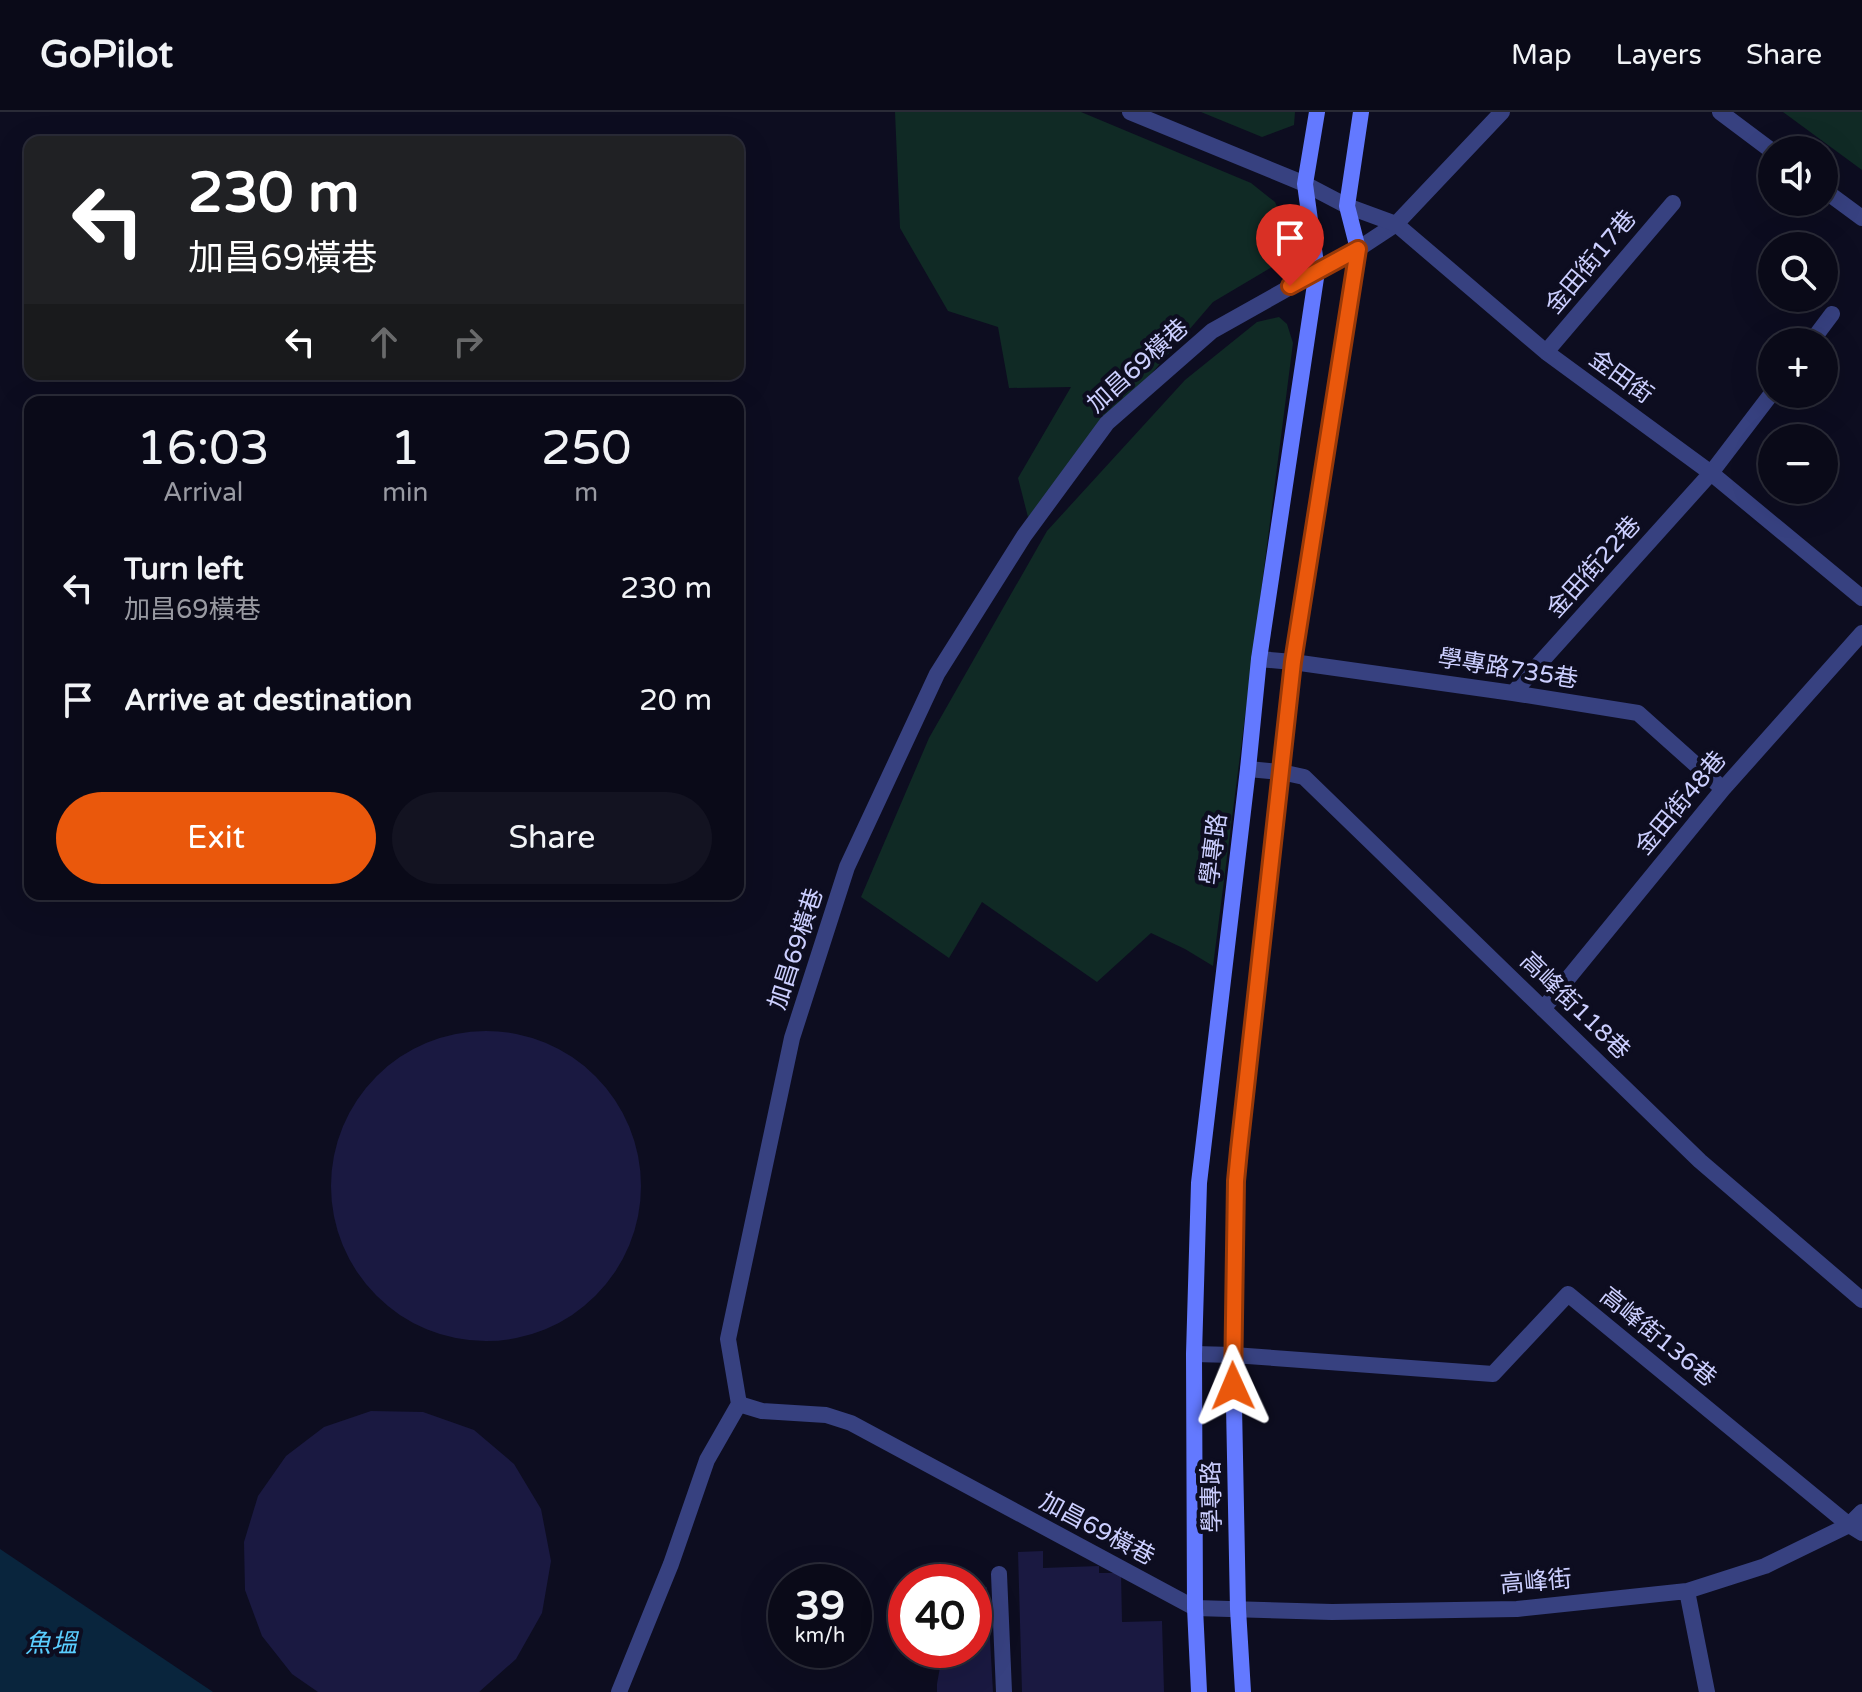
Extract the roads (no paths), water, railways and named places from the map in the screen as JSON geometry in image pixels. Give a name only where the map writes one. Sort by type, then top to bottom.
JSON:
[{"type":"street","name":"金田街","points":[[1130,112],[1305,184],[1347,206],[1396,224],[1546,352],[1711,473],[1862,598]]},
{"type":"street","name":"學專路","points":[[1199,1692],[1195,1608],[1194,1354],[1199,1183],[1259,659],[1317,271],[1305,184],[1317,112]]},
{"type":"street","name":"學專路","points":[[1243,1692],[1238,1609],[1233,1355],[1236,1181],[1293,662],[1358,249],[1347,206],[1361,112]]},
{"type":"street","name":"加昌69橫巷","points":[[1195,1608],[851,1423],[826,1415],[762,1411],[739,1404],[728,1339],[792,1038],[847,867],[937,674],[1024,536],[1107,423],[1212,331],[1358,249],[1396,224],[1502,112]]},
{"type":"street","points":[[1720,112],[1758,140]]},
{"type":"street","points":[[1838,200],[1862,218]]},
{"type":"street","name":"金田街17巷","points":[[1546,352],[1673,203]]},
{"type":"street","points":[[1822,328],[1832,314]]},
{"type":"street","name":"金田街22巷","points":[[1513,693],[1711,473],[1761,408]]},
{"type":"street","name":"金田街48巷","points":[[1543,1009],[1723,789],[1862,633]]},
{"type":"street","name":"學專路735巷","points":[[1259,659],[1638,713],[1723,789]]},
{"type":"street","name":"高峰街118巷","points":[[1248,769],[1304,777],[1700,1161],[1862,1300]]},
{"type":"street","name":"高峰街136巷","points":[[1194,1354],[1493,1374],[1568,1294],[1856,1529]]},
{"type":"street","points":[[619,1692],[671,1564],[707,1460],[739,1404]]},
{"type":"street","name":"高峰街","points":[[1195,1608],[1332,1612],[1517,1609],[1687,1591],[1765,1566],[1856,1529],[1862,1512]]},
{"type":"street","points":[[999,1574],[1004,1692]]},
{"type":"street","points":[[1687,1591],[1707,1692]]},
{"type":"water","name":"魚塭","points":[[0,1549],[213,1692],[0,1692]]}]
